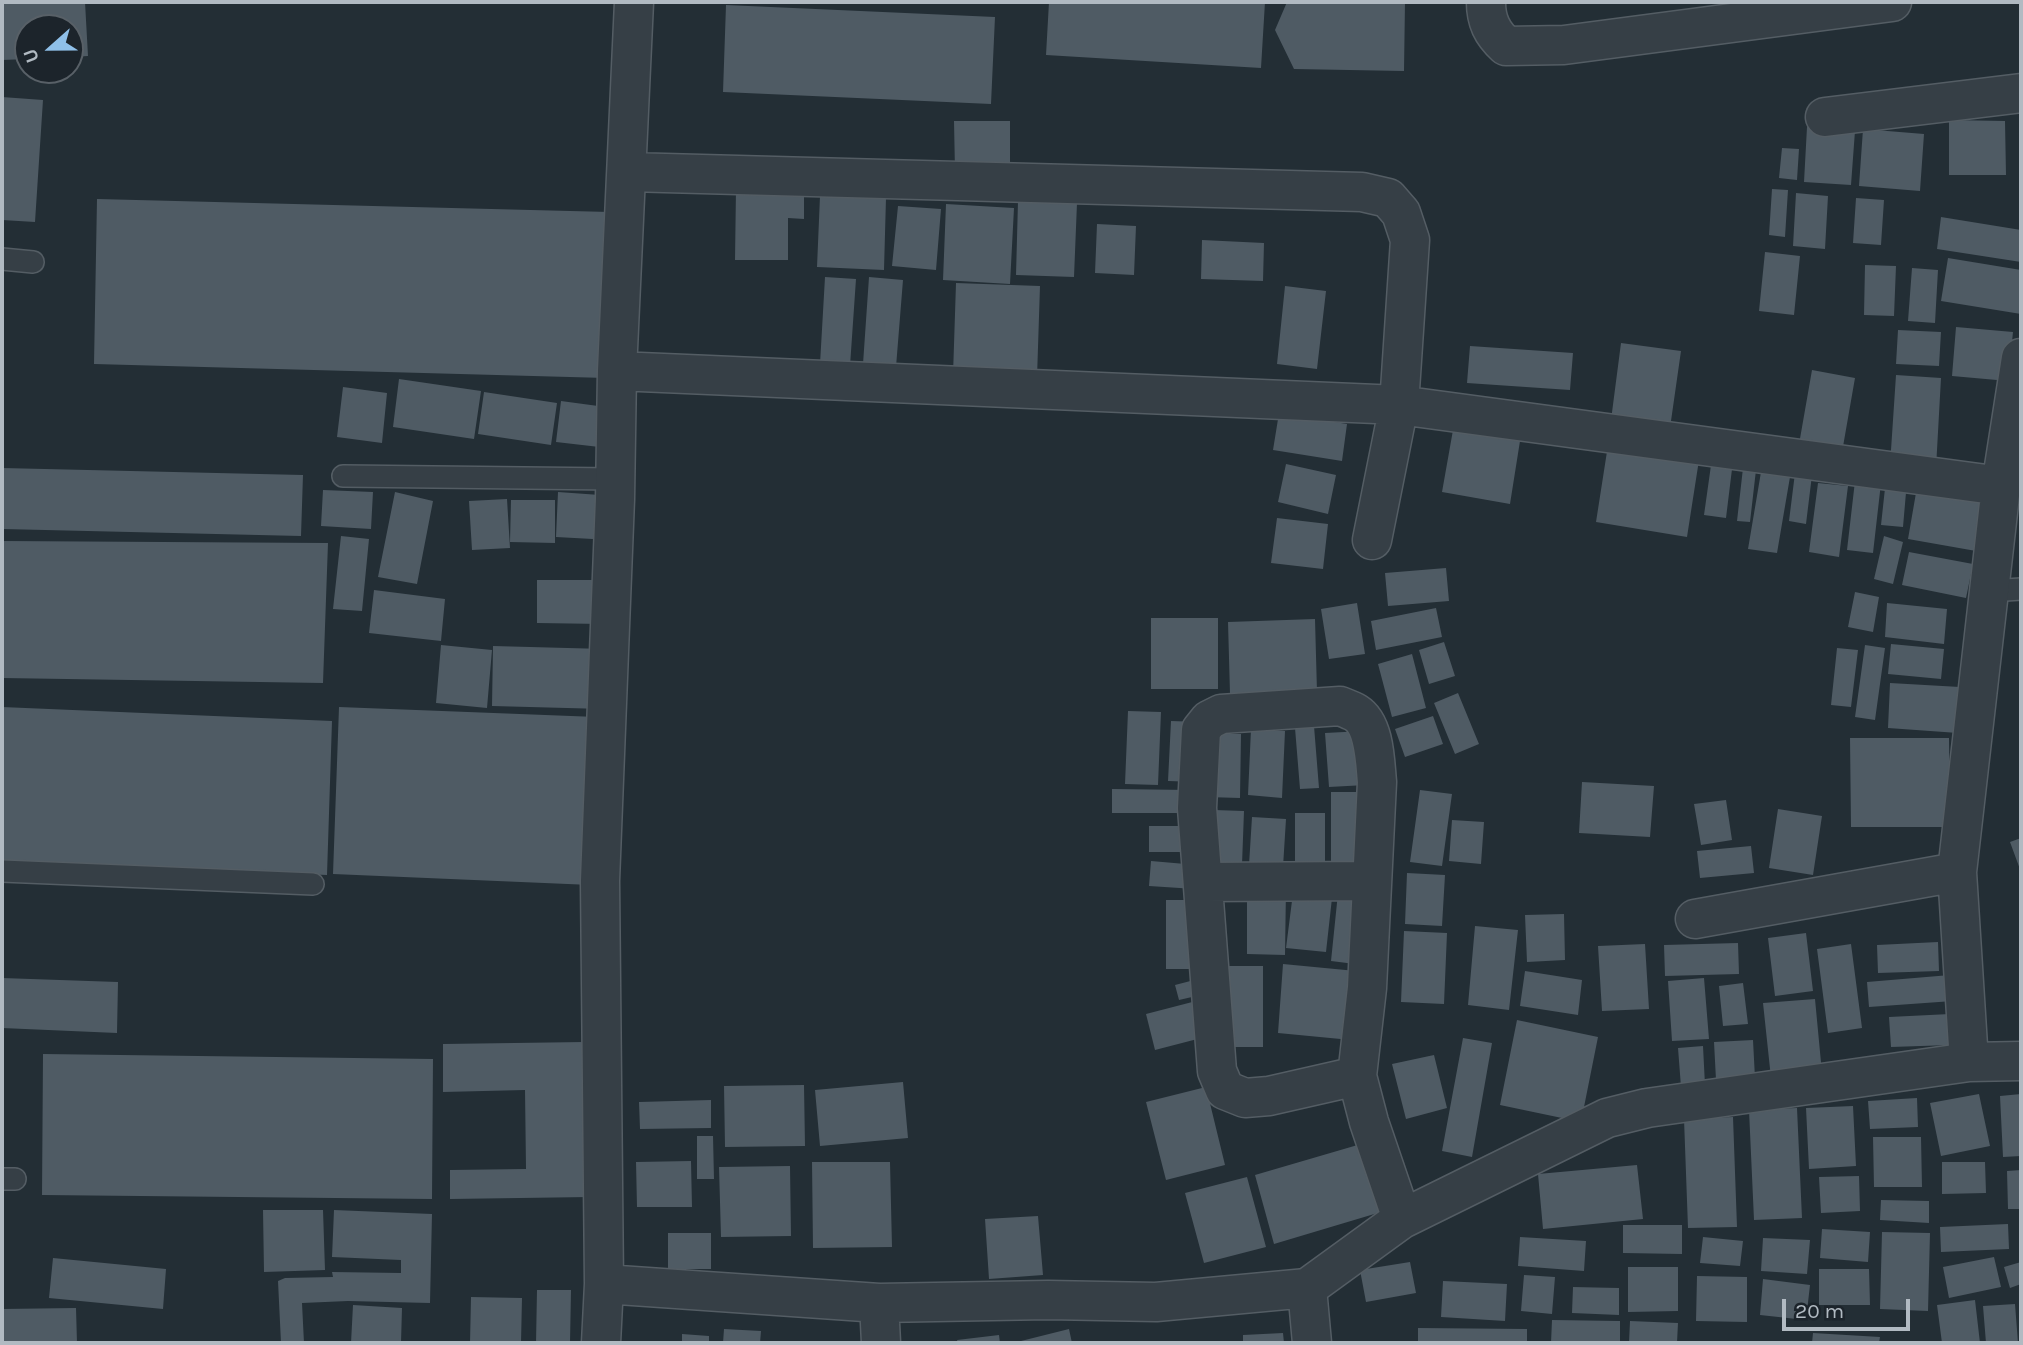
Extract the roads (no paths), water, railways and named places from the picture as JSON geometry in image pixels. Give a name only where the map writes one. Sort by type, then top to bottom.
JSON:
[{"type":"street","points":[[601,1343],[604,1284],[600,881],[617,371],[634,2]]},
{"type":"street","points":[[1486,2],[1486,17],[1490,28],[1506,46],[1564,45],[1892,2]]},
{"type":"street","points":[[1825,117],[2021,93]]},
{"type":"street","points":[[628,172],[1348,191],[1388,198],[1401,213],[1410,240],[1399,405],[1372,540]]},
{"type":"street","points":[[1969,1062],[1957,873],[2006,590],[2001,486],[2021,358]]},
{"type":"street","points":[[617,371],[1399,405],[2001,486]]},
{"type":"street","points":[[1357,1076],[1269,1096],[1245,1098],[1225,1090],[1217,1071],[1197,808],[1201,730],[1209,720],[1221,714],[1340,706],[1356,713],[1365,722],[1373,748],[1377,782],[1367,988],[1357,1076],[1369,1122],[1402,1219]]},
{"type":"street","points":[[1695,919],[1957,873]]},
{"type":"street","points":[[1204,881],[1372,881]]},
{"type":"street","points":[[604,1284],[878,1303],[1048,1300],[1156,1302],[1307,1287],[1402,1219],[1607,1118],[1626,1112],[1969,1062],[2021,1061]]},
{"type":"street","points":[[1307,1287],[1312,1343]]},
{"type":"street","points":[[878,1303],[881,1343]]},
{"type":"lane","points":[[2,259],[33,262]]},
{"type":"lane","points":[[343,476],[615,479]]},
{"type":"lane","points":[[2,871],[313,884]]}]
